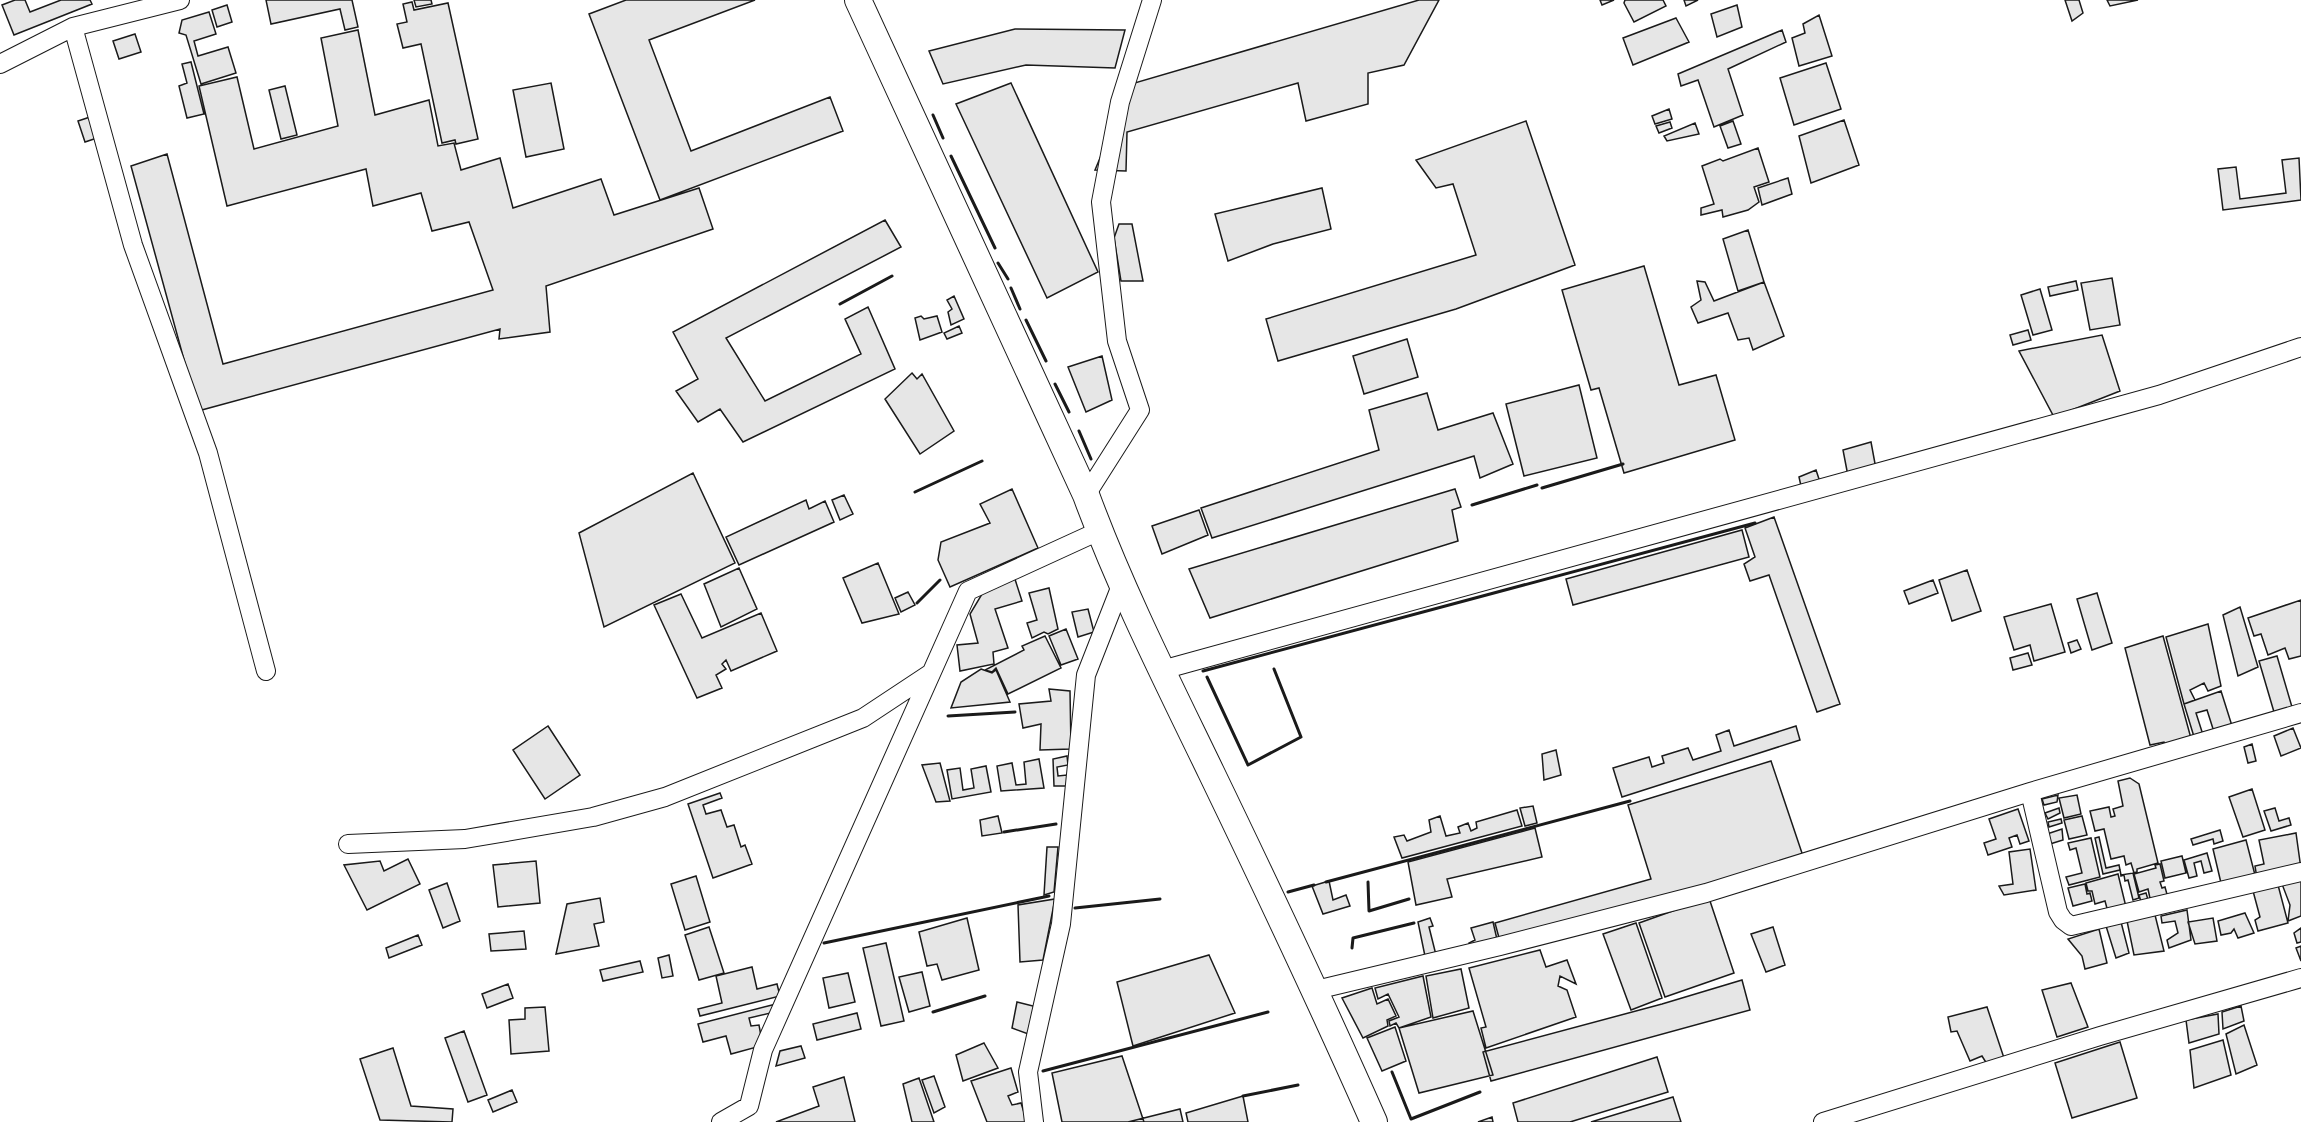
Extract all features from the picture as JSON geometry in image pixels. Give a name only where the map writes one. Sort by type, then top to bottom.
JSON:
[{"type":"main road","points":[[858,0],[1086,495],[1122,583],[1162,670],[1316,990],[1374,1122]]},
{"type":"street","points":[[0,64],[74,27],[180,0]]},
{"type":"street","points":[[1086,495],[1140,411],[1117,341],[1101,202],[1120,102],[1152,0]]},
{"type":"street","points":[[74,27],[133,245],[208,453],[266,671]]},
{"type":"street","points":[[1162,670],[2158,395],[2301,347]]},
{"type":"street","points":[[721,1122],[750,1106],[764,1050],[968,591],[1100,531]]},
{"type":"street","points":[[1034,1122],[1028,1072],[1061,924],[1086,675],[1122,583]]},
{"type":"street","points":[[348,844],[465,839],[593,817],[665,797],[863,718],[932,673]]},
{"type":"street","points":[[1316,990],[1706,893],[2030,792],[2301,713]]},
{"type":"street","points":[[2030,792],[2058,912],[2071,926],[2301,872]]},
{"type":"street","points":[[1823,1122],[2100,1036],[2301,978]]},
{"type":"building","points":[[15,0],[25,0],[30,12],[61,0],[90,0],[92,4],[14,35],[2,5]]},
{"type":"building","points":[[266,0],[352,0],[358,27],[345,30],[340,9],[271,24]]},
{"type":"building","points":[[414,0],[431,0],[432,4],[416,7]]},
{"type":"building","points":[[626,0],[755,0],[649,40],[691,151],[830,97],[843,131],[660,200],[589,14]]},
{"type":"building","points":[[1419,0],[1439,0],[1404,65],[1368,73],[1368,104],[1306,121],[1298,83],[1127,132],[1126,171],[1095,170],[1131,84]]},
{"type":"building","points":[[1600,0],[1614,0],[1602,5]]},
{"type":"building","points":[[1625,0],[1663,0],[1666,6],[1634,22],[1624,3]]},
{"type":"building","points":[[1684,0],[1698,0],[1686,6]]},
{"type":"building","points":[[2065,0],[2079,0],[2083,13],[2072,21]]},
{"type":"building","points":[[2107,0],[2138,0],[2110,6]]},
{"type":"building","points":[[412,2],[414,10],[448,3],[478,139],[456,144],[455,140],[442,143],[421,44],[403,48],[397,24],[407,22],[403,4]]},
{"type":"building","points":[[227,5],[232,22],[217,27],[212,10]]},
{"type":"building","points":[[1737,5],[1742,27],[1717,37],[1711,14]]},
{"type":"building","points":[[209,12],[216,34],[194,41],[198,56],[228,47],[236,73],[201,84],[186,35],[179,33],[182,20]]},
{"type":"building","points":[[1819,15],[1832,56],[1799,66],[1792,38],[1805,33],[1803,24]]},
{"type":"building","points":[[1676,18],[1689,42],[1633,65],[1623,38]]},
{"type":"building","points":[[1015,29],[1125,30],[1115,68],[1026,65],[943,84],[929,51]]},
{"type":"building","points":[[358,30],[375,115],[429,100],[438,146],[454,143],[461,170],[500,158],[513,208],[601,179],[614,215],[699,188],[713,229],[546,286],[550,332],[499,339],[500,329],[198,411],[131,166],[167,154],[223,364],[493,290],[469,222],[432,231],[421,193],[373,206],[366,169],[227,206],[199,86],[237,77],[254,149],[338,126],[321,38]]},
{"type":"building","points":[[1782,30],[1786,42],[1728,69],[1743,115],[1714,127],[1698,80],[1681,86],[1678,74]]},
{"type":"building","points":[[135,34],[141,52],[119,59],[113,41]]},
{"type":"building","points":[[191,62],[204,114],[187,118],[179,86],[187,83],[182,64]]},
{"type":"building","points":[[1826,63],[1841,109],[1794,125],[1780,78]]},
{"type":"building","points":[[551,83],[564,149],[526,157],[513,90]]},
{"type":"building","points":[[1011,83],[1098,272],[1047,298],[956,104]]},
{"type":"building","points":[[285,86],[297,135],[281,139],[269,90]]},
{"type":"building","points":[[1669,109],[1672,119],[1655,124],[1652,116]]},
{"type":"building","points":[[90,117],[97,138],[85,142],[78,121]]},
{"type":"building","points":[[1844,120],[1859,165],[1811,183],[1799,136]]},
{"type":"building","points":[[1526,121],[1575,265],[1456,309],[1278,361],[1266,319],[1476,255],[1453,184],[1436,188],[1416,160]]},
{"type":"building","points":[[1733,121],[1741,144],[1728,148],[1720,126]]},
{"type":"building","points":[[1670,122],[1672,128],[1659,133],[1656,126]]},
{"type":"building","points":[[1695,123],[1699,134],[1667,141],[1664,136]]},
{"type":"building","points":[[1758,148],[1769,182],[1754,187],[1759,202],[1748,210],[1723,217],[1722,210],[1701,215],[1701,208],[1714,204],[1702,166]]},
{"type":"building","points":[[2299,158],[2301,200],[2223,210],[2218,169],[2236,167],[2240,199],[2286,193],[2282,160]]},
{"type":"building","points":[[1788,178],[1792,194],[1762,205],[1758,188]]},
{"type":"building","points":[[1322,188],[1331,229],[1273,244],[1228,261],[1215,214]]},
{"type":"building","points":[[885,220],[901,247],[726,338],[765,401],[861,354],[845,319],[868,307],[895,369],[743,442],[720,409],[698,422],[676,391],[698,379],[673,332]]},
{"type":"building","points":[[1119,224],[1132,224],[1143,281],[1121,281],[1114,238]]},
{"type":"building","points":[[1748,230],[1764,282],[1738,291],[1723,239]]},
{"type":"building","points":[[1644,266],[1679,385],[1716,375],[1735,440],[1624,473],[1599,388],[1591,390],[1562,290]]},
{"type":"building","points":[[2112,278],[2120,325],[2090,330],[2081,283]]},
{"type":"building","points":[[1697,281],[1705,282],[1714,301],[1764,282],[1784,336],[1753,350],[1749,338],[1738,340],[1728,313],[1698,323],[1691,307],[1701,300]]},
{"type":"building","points":[[2076,281],[2078,290],[2050,296],[2048,287]]},
{"type":"building","points":[[2040,289],[2052,330],[2033,335],[2021,295]]},
{"type":"building","points":[[954,296],[964,319],[951,325],[948,312],[952,309],[947,300]]},
{"type":"building","points":[[921,316],[924,319],[937,316],[942,332],[920,340],[915,318]]},
{"type":"building","points":[[959,326],[962,333],[947,339],[944,333]]},
{"type":"building","points":[[2028,330],[2031,340],[2013,345],[2010,335]]},
{"type":"building","points":[[2102,335],[2120,391],[2054,417],[2019,351]]},
{"type":"building","points":[[1407,339],[1418,377],[1364,394],[1353,356]]},
{"type":"building","points":[[1102,356],[1112,400],[1086,412],[1068,367]]},
{"type":"building","points":[[912,373],[917,379],[922,374],[954,431],[920,454],[885,399]]},
{"type":"building","points":[[1579,385],[1597,458],[1524,476],[1506,404]]},
{"type":"building","points":[[1427,393],[1438,430],[1493,413],[1513,464],[1480,478],[1474,456],[1212,538],[1201,508],[1379,450],[1369,410]]},
{"type":"building","points":[[1871,442],[1876,469],[1848,476],[1843,450]]},
{"type":"building","points":[[1816,470],[1820,482],[1801,486],[1799,477]]},
{"type":"building","points":[[693,473],[735,563],[604,627],[579,533]]},
{"type":"building","points":[[1012,489],[1038,548],[950,587],[938,560],[941,542],[990,523],[980,504]]},
{"type":"building","points":[[1455,489],[1461,507],[1452,510],[1458,541],[1210,618],[1189,569]]},
{"type":"building","points":[[844,495],[853,514],[840,520],[832,500]]},
{"type":"building","points":[[806,500],[809,509],[825,501],[834,522],[739,565],[726,537]]},
{"type":"building","points":[[1199,510],[1208,535],[1162,554],[1152,526]]},
{"type":"building","points":[[1774,517],[1840,704],[1817,712],[1769,575],[1750,581],[1744,564],[1755,557],[1745,528]]},
{"type":"building","points":[[1742,530],[1749,557],[1573,605],[1566,579]]},
{"type":"building","points":[[878,563],[899,614],[862,623],[843,578]]},
{"type":"building","points":[[739,568],[757,609],[721,627],[704,584]]},
{"type":"building","points":[[1967,570],[1981,611],[1952,621],[1939,580]]},
{"type":"building","points":[[1013,573],[1022,601],[995,609],[1008,648],[993,652],[994,664],[960,671],[957,645],[978,643],[970,614],[982,594]]},
{"type":"building","points":[[1933,580],[1938,593],[1909,604],[1904,591]]},
{"type":"building","points":[[1049,588],[1058,629],[1032,638],[1027,623],[1037,620],[1029,593]]},
{"type":"building","points":[[908,592],[915,605],[901,612],[895,598]]},
{"type":"building","points":[[2097,593],[2112,643],[2092,650],[2077,599]]},
{"type":"building","points":[[681,594],[702,638],[761,613],[777,651],[731,671],[726,660],[722,664],[726,669],[716,675],[722,688],[697,698],[654,605]]},
{"type":"building","points":[[2301,600],[2301,656],[2289,659],[2285,648],[2268,655],[2261,634],[2254,636],[2248,618]]},
{"type":"building","points":[[2051,604],[2065,652],[2034,661],[2030,645],[2014,650],[2004,617]]},
{"type":"building","points":[[2240,607],[2258,667],[2238,676],[2223,615]]},
{"type":"building","points":[[1088,609],[1094,632],[1078,637],[1072,612]]},
{"type":"building","points":[[2208,624],[2221,686],[2208,691],[2204,683],[2190,690],[2195,700],[2184,704],[2166,637]]},
{"type":"building","points":[[1066,629],[1078,659],[1061,665],[1049,636]]},
{"type":"building","points":[[1045,636],[1061,668],[1008,694],[996,668],[992,672],[985,670],[1024,650],[1022,646]]},
{"type":"building","points":[[2163,636],[2192,742],[2167,749],[2164,742],[2150,745],[2125,648]]},
{"type":"building","points":[[2077,640],[2081,649],[2071,653],[2068,643]]},
{"type":"building","points":[[2028,653],[2032,665],[2013,670],[2010,658]]},
{"type":"building","points":[[2277,656],[2292,707],[2274,712],[2259,661]]},
{"type":"building","points":[[981,669],[992,673],[996,670],[1010,702],[951,708],[961,682]]},
{"type":"building","points":[[1049,689],[1070,691],[1071,749],[1040,750],[1041,724],[1023,728],[1019,704],[1051,701]]},
{"type":"building","points":[[2221,691],[2233,729],[2215,735],[2207,710],[2196,713],[2204,738],[2195,740],[2184,704]]},
{"type":"building","points":[[548,726],[580,775],[545,799],[513,750]]},
{"type":"building","points":[[1796,726],[1800,740],[1622,797],[1613,768],[1649,757],[1652,767],[1664,763],[1662,756],[1688,748],[1693,760],[1721,751],[1716,735],[1729,730],[1734,746]]},
{"type":"building","points":[[2293,728],[2301,748],[2281,756],[2274,736]]},
{"type":"building","points":[[2252,744],[2256,761],[2248,763],[2244,747]]},
{"type":"building","points":[[1556,750],[1561,775],[1544,780],[1542,754]]},
{"type":"building","points":[[1067,756],[1068,765],[1057,767],[1058,776],[1067,775],[1068,786],[1054,786],[1053,759]]},
{"type":"building","points":[[1039,759],[1044,788],[1001,791],[997,766],[1012,763],[1016,785],[1026,784],[1024,762]]},
{"type":"building","points":[[1771,761],[1806,865],[1502,949],[1495,923],[1651,879],[1628,805]]},
{"type":"building","points":[[940,763],[950,801],[936,802],[922,765]]},
{"type":"building","points":[[986,766],[991,792],[952,799],[947,770],[960,768],[963,790],[974,788],[971,769]]},
{"type":"building","points":[[2130,778],[2139,784],[2158,863],[2137,869],[2134,873],[2131,863],[2126,865],[2124,856],[2111,859],[2104,829],[2095,831],[2090,811],[2109,807],[2111,817],[2115,816],[2113,809],[2123,806],[2118,781]]},
{"type":"building","points":[[2252,789],[2265,830],[2243,837],[2229,797]]},
{"type":"building","points":[[720,793],[722,798],[703,805],[706,814],[721,810],[727,827],[734,825],[741,847],[745,845],[752,864],[713,878],[688,804]]},
{"type":"building","points":[[2058,795],[2057,802],[2044,805],[2042,799]]},
{"type":"building","points":[[2077,795],[2081,814],[2064,818],[2059,798]]},
{"type":"building","points":[[1533,806],[1537,823],[1525,826],[1520,808]]},
{"type":"building","points":[[2059,808],[2060,813],[2048,819],[2045,813]]},
{"type":"building","points":[[2275,808],[2279,821],[2289,818],[2291,825],[2271,831],[2264,811]]},
{"type":"building","points":[[2018,809],[2029,841],[2020,844],[2017,835],[2009,838],[2012,847],[1988,855],[1984,843],[1996,839],[1989,819]]},
{"type":"building","points":[[1517,810],[1522,826],[1402,858],[1394,837],[1404,835],[1407,841],[1431,832],[1429,820],[1440,816],[1446,836],[1460,833],[1458,827],[1468,823],[1471,831],[1477,828],[1476,822]]},
{"type":"building","points":[[998,816],[1002,833],[982,836],[980,820]]},
{"type":"building","points":[[2082,816],[2087,835],[2069,839],[2064,820]]},
{"type":"building","points":[[2061,819],[2062,823],[2049,827],[2048,822]]},
{"type":"building","points":[[1535,828],[1542,857],[1447,879],[1452,897],[1416,905],[1408,862]]},
{"type":"building","points":[[2062,829],[2063,840],[2050,844],[2047,834]]},
{"type":"building","points":[[2220,830],[2223,841],[2214,844],[2213,839],[2193,845],[2191,839]]},
{"type":"building","points":[[2296,833],[2301,869],[2257,878],[2255,866],[2264,864],[2259,840]]},
{"type":"building","points":[[2099,837],[2106,868],[2119,865],[2120,870],[2103,874],[2095,838]]},
{"type":"building","points":[[2091,838],[2100,877],[2069,885],[2066,877],[2082,873],[2076,848],[2070,850],[2068,843]]},
{"type":"building","points":[[2246,840],[2255,875],[2221,883],[2213,849]]},
{"type":"building","points":[[1047,847],[1058,847],[1054,892],[1044,895]]},
{"type":"building","points":[[2030,849],[2036,890],[2004,895],[1999,886],[2013,884],[2009,852]]},
{"type":"building","points":[[2207,853],[2212,871],[2204,873],[2201,861],[2194,863],[2197,876],[2189,878],[2184,860]]},
{"type":"building","points":[[2182,856],[2186,873],[2165,878],[2161,861]]},
{"type":"building","points":[[408,859],[420,884],[367,910],[344,865],[380,861],[384,871]]},
{"type":"building","points":[[536,861],[540,903],[498,907],[493,865]]},
{"type":"building","points":[[2160,864],[2164,881],[2160,882],[2162,888],[2165,887],[2168,898],[2151,903],[2148,889],[2139,892],[2134,874],[2156,868],[2155,865]]},
{"type":"building","points":[[2120,870],[2121,875],[2133,873],[2139,898],[2133,900],[2128,880],[2125,881],[2124,875],[2121,876]]},
{"type":"building","points":[[2118,874],[2126,907],[2108,912],[2105,901],[2095,904],[2092,891],[2088,891],[2086,883]]},
{"type":"building","points":[[696,876],[710,922],[685,930],[671,884]]},
{"type":"building","points":[[2301,877],[2301,916],[2288,921],[2290,905],[2282,884]]},
{"type":"building","points":[[1329,881],[1333,900],[1346,895],[1350,906],[1323,914],[1312,886]]},
{"type":"building","points":[[447,883],[460,921],[443,928],[429,890]]},
{"type":"building","points":[[2085,884],[2087,894],[2090,893],[2092,901],[2073,906],[2068,888]]},
{"type":"building","points":[[2278,885],[2288,923],[2258,931],[2255,920],[2260,917],[2253,891]]},
{"type":"building","points":[[2146,893],[2149,903],[2142,905],[2139,895]]},
{"type":"building","points":[[600,898],[604,922],[594,924],[599,946],[556,954],[567,904]]},
{"type":"building","points":[[1709,898],[1734,973],[1665,997],[1639,923]]},
{"type":"building","points":[[1055,899],[1043,960],[1020,962],[1018,905]]},
{"type":"building","points":[[2187,910],[2191,940],[2169,948],[2167,940],[2178,933],[2175,921],[2162,923],[2161,916]]},
{"type":"building","points":[[2245,913],[2254,933],[2238,938],[2234,929],[2231,933],[2221,935],[2218,921]]},
{"type":"building","points":[[2155,915],[2164,951],[2134,955],[2127,921]]},
{"type":"building","points":[[967,918],[979,970],[942,980],[937,964],[927,966],[919,932]]},
{"type":"building","points":[[1430,918],[1433,926],[1429,927],[1438,963],[1427,966],[1418,922]]},
{"type":"building","points":[[2213,918],[2217,941],[2195,944],[2188,922]]},
{"type":"building","points":[[1493,922],[1499,948],[1474,955],[1469,943],[1475,940],[1471,928]]},
{"type":"building","points":[[2121,922],[2129,953],[2116,958],[2106,926]]},
{"type":"building","points":[[1636,923],[1662,998],[1631,1010],[1603,934]]},
{"type":"building","points":[[709,927],[724,973],[699,980],[685,935]]},
{"type":"building","points":[[1773,927],[1785,965],[1766,972],[1751,934]]},
{"type":"building","points":[[2301,928],[2301,942],[2297,943],[2294,933]]},
{"type":"building","points":[[2099,929],[2107,963],[2085,969],[2082,956],[2068,939]]},
{"type":"building","points":[[524,931],[526,949],[491,951],[489,934]]},
{"type":"building","points":[[418,935],[422,945],[389,958],[386,948]]},
{"type":"building","points":[[886,943],[904,1021],[881,1026],[863,948]]},
{"type":"building","points":[[2301,946],[2301,961],[2296,948]]},
{"type":"building","points":[[1540,950],[1546,967],[1567,960],[1576,984],[1560,976],[1558,986],[1567,990],[1576,1017],[1486,1048],[1481,1028],[1486,1027],[1469,968]]},
{"type":"building","points":[[669,955],[673,976],[662,978],[658,958]]},
{"type":"building","points":[[1209,955],[1235,1013],[1133,1046],[1117,982]]},
{"type":"building","points":[[640,961],[643,972],[603,981],[600,970]]},
{"type":"building","points":[[752,967],[757,989],[777,984],[780,996],[700,1016],[698,1009],[722,1003],[716,976]]},
{"type":"building","points":[[1461,969],[1469,1008],[1433,1018],[1426,976]]},
{"type":"building","points":[[922,972],[930,1006],[909,1012],[899,977]]},
{"type":"building","points":[[848,973],[855,1002],[829,1008],[823,978]]},
{"type":"building","points":[[1423,976],[1431,1017],[1399,1028],[1396,1023],[1390,1026],[1389,1021],[1399,1017],[1388,994],[1378,999],[1375,988]]},
{"type":"building","points":[[1742,980],[1750,1010],[1491,1081],[1483,1052]]},
{"type":"building","points":[[2071,983],[2088,1027],[2057,1037],[2042,990]]},
{"type":"building","points":[[508,984],[513,998],[487,1008],[482,994]]},
{"type":"building","points":[[1372,988],[1377,1004],[1388,999],[1396,1016],[1387,1020],[1388,1026],[1363,1038],[1342,998]]},
{"type":"building","points":[[1017,1002],[1037,1007],[1031,1035],[1012,1028]]},
{"type":"building","points":[[776,1004],[775,1012],[749,1018],[751,1026],[759,1025],[761,1036],[757,1047],[731,1054],[726,1036],[703,1042],[698,1024]]},
{"type":"building","points":[[2241,1006],[2244,1021],[2223,1029],[2222,1012]]},
{"type":"building","points":[[545,1007],[549,1051],[511,1054],[509,1020],[525,1019],[525,1008]]},
{"type":"building","points":[[1987,1007],[2004,1058],[1987,1064],[1982,1056],[1970,1061],[1957,1031],[1951,1032],[1948,1017]]},
{"type":"building","points":[[1473,1011],[1493,1075],[1419,1093],[1399,1028]]},
{"type":"building","points":[[857,1013],[861,1029],[817,1040],[813,1024]]},
{"type":"building","points":[[2218,1014],[2219,1034],[2189,1043],[2186,1020]]},
{"type":"building","points":[[2244,1025],[2257,1065],[2236,1074],[2226,1034]]},
{"type":"building","points":[[1395,1027],[1406,1061],[1382,1071],[1367,1038]]},
{"type":"building","points":[[464,1031],[487,1095],[468,1102],[445,1038]]},
{"type":"building","points":[[2223,1040],[2231,1075],[2194,1088],[2190,1050]]},
{"type":"building","points":[[2120,1042],[2137,1098],[2072,1118],[2055,1063]]},
{"type":"building","points":[[984,1043],[998,1068],[963,1081],[956,1055]]},
{"type":"building","points":[[801,1046],[805,1058],[776,1066],[780,1051]]},
{"type":"building","points":[[393,1048],[411,1106],[453,1109],[452,1122],[380,1120],[360,1059]]},
{"type":"building","points":[[1122,1056],[1144,1122],[1062,1122],[1052,1073]]},
{"type":"building","points":[[1657,1057],[1668,1092],[1570,1122],[1518,1122],[1513,1103]]},
{"type":"building","points":[[1011,1068],[1018,1092],[1008,1096],[1012,1105],[1021,1103],[1027,1122],[987,1122],[971,1081]]},
{"type":"building","points":[[934,1076],[945,1107],[934,1113],[922,1080]]},
{"type":"building","points":[[844,1077],[855,1122],[776,1122],[819,1106],[813,1087]]},
{"type":"building","points":[[919,1078],[934,1122],[912,1122],[903,1084]]},
{"type":"building","points":[[512,1090],[517,1102],[493,1112],[488,1100]]},
{"type":"building","points":[[1243,1096],[1248,1122],[1188,1122],[1186,1113]]},
{"type":"building","points":[[1673,1097],[1681,1122],[1591,1122]]},
{"type":"building","points":[[1180,1109],[1183,1122],[1128,1122]]},
{"type":"building","points":[[1492,1117],[1493,1122],[1478,1122]]},
{"type":"wall","points":[[933,115],[943,138]]},
{"type":"wall","points":[[951,156],[995,248]]},
{"type":"wall","points":[[998,263],[1008,279]]},
{"type":"wall","points":[[840,304],[892,276]]},
{"type":"wall","points":[[1011,288],[1020,309]]},
{"type":"wall","points":[[1026,320],[1046,361]]},
{"type":"wall","points":[[1055,384],[1069,412]]},
{"type":"wall","points":[[1079,431],[1091,459]]},
{"type":"wall","points":[[915,492],[982,461]]},
{"type":"wall","points":[[1542,488],[1623,464]]},
{"type":"wall","points":[[1472,505],[1537,485]]},
{"type":"wall","points":[[1203,671],[1755,523]]},
{"type":"wall","points":[[917,603],[940,580]]},
{"type":"wall","points":[[1207,677],[1248,765],[1301,737],[1274,669]]},
{"type":"wall","points":[[948,716],[1015,712]]},
{"type":"wall","points":[[1326,882],[1630,801]]},
{"type":"wall","points":[[1004,832],[1056,824]]},
{"type":"wall","points":[[1368,882],[1369,911],[1409,899]]},
{"type":"wall","points":[[1288,892],[1314,885]]},
{"type":"wall","points":[[824,943],[1049,896]]},
{"type":"wall","points":[[1075,908],[1160,899]]},
{"type":"wall","points":[[1352,948],[1353,938],[1414,923]]},
{"type":"wall","points":[[933,1012],[985,996]]},
{"type":"wall","points":[[1043,1071],[1268,1012]]},
{"type":"wall","points":[[1392,1072],[1411,1119],[1480,1092]]},
{"type":"wall","points":[[1243,1096],[1298,1085]]}]
